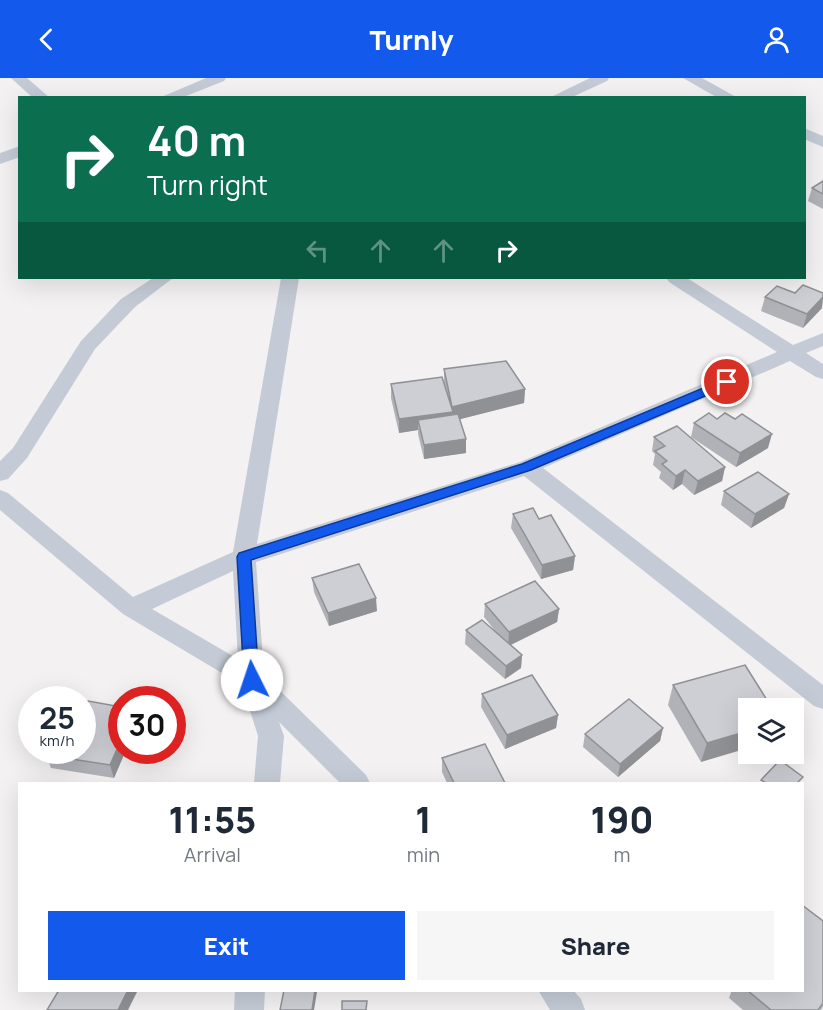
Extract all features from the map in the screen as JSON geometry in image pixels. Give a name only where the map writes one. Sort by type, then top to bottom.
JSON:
[{"type":"street","points":[[18,78],[40,96]]},
{"type":"street","points":[[171,96],[219,78]]},
{"type":"street","points":[[561,96],[602,78]]},
{"type":"street","points":[[690,78],[727,96]]},
{"type":"street","points":[[806,134],[823,142]]},
{"type":"street","points":[[0,159],[18,153]]},
{"type":"street","points":[[0,474],[20,453],[88,345],[128,303],[163,279]]},
{"type":"street","points":[[267,782],[271,736],[252,680],[244,557],[290,279]]},
{"type":"street","points":[[677,279],[823,373]]},
{"type":"street","points":[[131,608],[244,557],[527,467],[823,339]]},
{"type":"street","points":[[527,467],[823,699]]},
{"type":"street","points":[[0,498],[131,608],[252,680],[356,782]]},
{"type":"street","points":[[249,1010],[250,992]]},
{"type":"street","points":[[555,992],[570,1010]]},
{"type":"building","points":[[823,181],[823,194],[812,188]]},
{"type":"building","points":[[803,285],[823,293],[823,297],[807,314],[765,297],[777,286],[795,293]]},
{"type":"building","points":[[506,361],[525,389],[452,407],[444,369]]},
{"type":"building","points":[[442,377],[453,412],[399,419],[391,384]]},
{"type":"building","points":[[709,413],[717,419],[725,413],[735,419],[742,414],[772,434],[740,453],[694,423]]},
{"type":"building","points":[[458,414],[466,439],[424,445],[418,420]]},
{"type":"building","points":[[677,426],[725,467],[698,481],[685,470],[676,476],[662,464],[667,461],[655,451],[665,446],[654,437]]},
{"type":"building","points":[[758,472],[789,494],[755,514],[724,491]]},
{"type":"building","points":[[533,508],[539,519],[551,515],[575,556],[542,565],[513,514]]},
{"type":"building","points":[[359,564],[376,598],[328,613],[312,578]]},
{"type":"building","points":[[535,581],[559,609],[509,632],[485,604]]},
{"type":"building","points":[[482,620],[522,655],[506,666],[466,630]]},
{"type":"building","points":[[745,665],[766,698],[738,698],[738,734],[707,743],[673,685]]},
{"type":"building","points":[[532,675],[558,715],[507,735],[482,694]]},
{"type":"building","points":[[629,699],[663,728],[620,764],[585,734]]},
{"type":"building","points":[[96,702],[108,705],[108,764],[110,765],[96,763]]},
{"type":"building","points":[[485,744],[504,782],[454,782],[442,758]]},
{"type":"building","points":[[776,764],[785,764],[803,777],[798,782],[764,782],[761,780]]},
{"type":"building","points":[[804,907],[823,921],[823,1003],[818,1010],[771,1010],[749,992],[804,992]]},
{"type":"building","points":[[58,992],[127,992],[118,1010],[47,1010]]},
{"type":"building","points":[[284,992],[315,992],[312,1010],[280,1010]]},
{"type":"building","points":[[342,1001],[367,1001],[366,1010],[342,1010]]},
{"type":"route","points":[[252,680],[244,557],[527,467],[727,382]]}]
